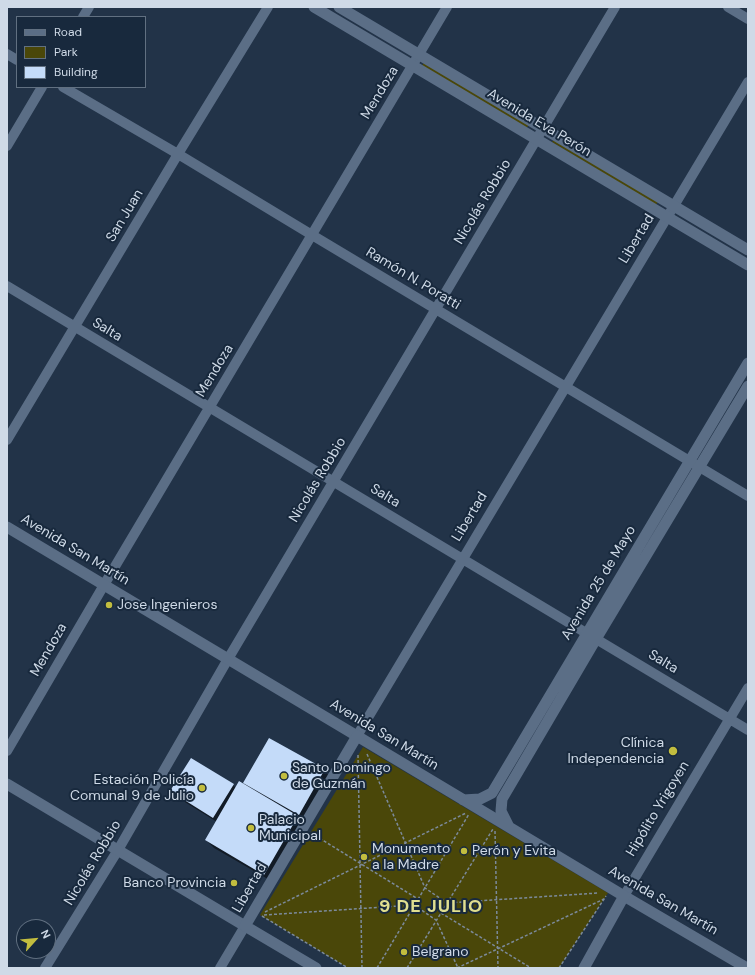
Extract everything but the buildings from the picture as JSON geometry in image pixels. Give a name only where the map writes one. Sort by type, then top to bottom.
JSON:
[{"type":"main road","name":"Avenida Eva Perón","points":[[314,7],[748,265]]},
{"type":"main road","name":"Avenida Eva Perón","points":[[339,7],[748,250]]},
{"type":"main road","name":"Avenida 25 de Mayo","points":[[463,800],[480,799],[492,793],[748,363]]},
{"type":"main road","name":"Avenida 25 de Mayo","points":[[509,827],[501,810],[502,799],[748,386]]},
{"type":"main road","name":"Avenida San Martín","points":[[7,527],[747,968]]},
{"type":"main road","name":"Libertad","points":[[245,926],[357,736]]},
{"type":"main road","points":[[7,784],[316,968]]},
{"type":"main road","name":"Hipólito Yrigoyen","points":[[584,968],[624,896]]},
{"type":"street","points":[[84,16],[89,7]]},
{"type":"street","name":"San Juan","points":[[7,440],[268,7]]},
{"type":"street","name":"Mendoza","points":[[7,751],[209,407],[448,7]]},
{"type":"street","name":"Nicolás Robbio","points":[[45,968],[118,850],[228,659],[614,7]]},
{"type":"street","points":[[728,7],[748,19]]},
{"type":"street","points":[[7,54],[16,59]]},
{"type":"street","name":"Libertad","points":[[357,736],[748,82]]},
{"type":"street","points":[[7,146],[41,88]]},
{"type":"street","name":"Ramón N. Poratti","points":[[65,88],[178,154],[748,496]]},
{"type":"street","name":"Salta","points":[[7,286],[748,730]]},
{"type":"street","name":"Hipólito Yrigoyen","points":[[624,896],[748,688]]},
{"type":"street","name":"Libertad","points":[[220,968],[245,926]]},
{"type":"path","points":[[354,762],[361,751]]},
{"type":"path","points":[[366,754],[425,888],[447,903],[600,893]]},
{"type":"path","points":[[358,755],[362,968]]},
{"type":"path","points":[[260,915],[471,811],[377,968]]},
{"type":"path","points":[[407,968],[495,825],[498,968]]},
{"type":"path","points":[[310,833],[418,899]]},
{"type":"path","points":[[559,968],[608,893]]},
{"type":"path","points":[[260,915],[414,905],[436,920],[458,968],[604,899]]},
{"type":"path","points":[[260,915],[264,908]]},
{"type":"path","points":[[441,913],[531,968]]},
{"type":"path","points":[[260,915],[348,968]]},
{"type":"green space","points":[[424,62],[529,125],[526,128],[422,66]]},
{"type":"green space","points":[[554,139],[658,201],[656,205],[552,142]]},
{"type":"green space","points":[[363,747],[608,893],[559,968],[348,968],[260,915]]},
{"type":"place","name":"Jose Ingenieros","points":[[109,605]]},
{"type":"place","name":"Clínica Independencia","points":[[673,751]]},
{"type":"place","name":"Santo Domingo de Guzmán","points":[[284,776]]},
{"type":"place","name":"Estación Policía Comunal 9 de Julio","points":[[202,788]]},
{"type":"place","name":"Palacio Municipal","points":[[251,828]]},
{"type":"place","name":"Perón y Evita","points":[[464,851]]},
{"type":"place","name":"Monumento a la Madre","points":[[364,857]]},
{"type":"place","name":"Banco Provincia","points":[[234,883]]},
{"type":"place","name":"Belgrano","points":[[404,952]]},
{"type":"district","name":"9 DE JULIO","points":[[431,907]]}]
